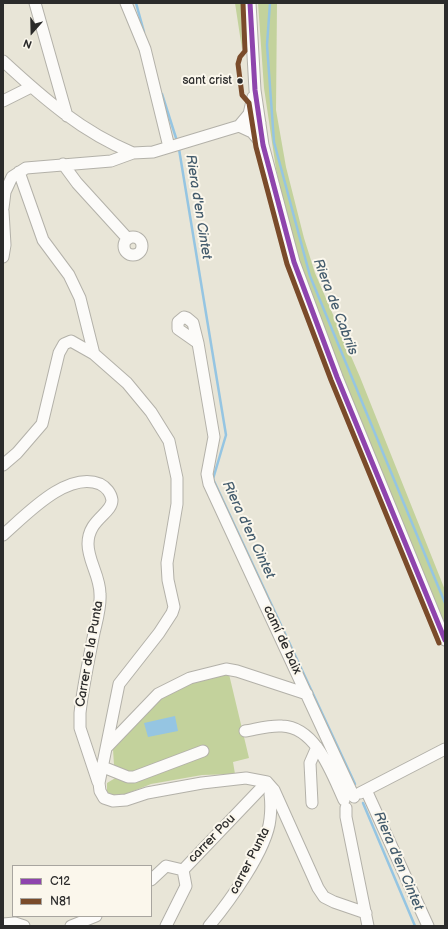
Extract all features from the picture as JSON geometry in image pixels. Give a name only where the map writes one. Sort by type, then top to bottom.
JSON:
[{"type":"street","points":[[35,3],[66,116]]},
{"type":"street","points":[[126,3],[145,50],[169,147]]},
{"type":"street","points":[[250,3],[255,90],[263,145],[294,262],[337,377],[445,640]]},
{"type":"street","points":[[3,61],[66,116],[112,144],[133,153]]},
{"type":"street","points":[[3,101],[31,87]]},
{"type":"street","points":[[239,126],[249,114],[255,90]]},
{"type":"street","points":[[3,257],[5,245],[3,210],[5,192],[12,176],[19,172],[36,166],[111,161],[133,153],[153,152],[239,126],[260,122]]},
{"type":"street","points":[[239,126],[252,132],[263,145]]},
{"type":"street","points":[[63,164],[76,183],[128,239]]},
{"type":"street","points":[[19,172],[43,240],[69,275],[80,298],[94,354]]},
{"type":"street","points":[[3,465],[17,453],[42,424],[59,353],[64,344],[72,341],[94,354],[127,383],[151,412],[169,441],[178,478],[178,504],[167,563],[168,580],[174,607],[172,613],[159,633],[119,684],[99,787],[104,798],[112,802],[126,800],[147,793],[224,780],[246,778],[271,786],[318,888],[324,897],[366,912]]},
{"type":"street","name":"camí de baix","points":[[198,343],[214,436],[207,474],[209,484],[307,694],[348,802],[346,817],[368,926]]},
{"type":"street","name":"Carrer de la Punta","points":[[3,536],[53,492],[64,487],[86,482],[95,482],[102,484],[111,495],[112,502],[109,508],[94,523],[89,536],[88,546],[100,594],[80,713],[80,728],[99,787]]},
{"type":"street","points":[[107,747],[158,694],[190,678],[226,669],[307,694]]},
{"type":"street","points":[[111,720],[128,725]]},
{"type":"street","points":[[245,731],[283,726],[305,734],[317,747],[348,802],[366,790],[445,749]]},
{"type":"street","points":[[312,803],[310,763],[317,747]]},
{"type":"street","points":[[103,767],[128,777],[134,777],[202,751]]},
{"type":"street","name":"carrer Pou","points":[[166,926],[186,886],[183,870],[271,786]]},
{"type":"street","name":"carrer Punta","points":[[209,926],[230,900],[242,882],[264,839],[270,820],[271,786]]},
{"type":"street","points":[[366,790],[428,926]]},
{"type":"street","points":[[152,879],[166,866],[183,870]]},
{"type":"street","points":[[71,926],[94,917]]},
{"type":"street","points":[[90,926],[99,917]]},
{"type":"street","points":[[3,924],[15,923],[24,926]]},
{"type":"green space","points":[[235,3],[241,3],[242,49]]},
{"type":"green space","points":[[258,3],[277,3],[276,110],[286,167],[304,238],[315,273],[360,377],[445,590],[445,629],[368,444],[306,283],[293,245],[276,169],[264,88]]},
{"type":"green space","points":[[228,670],[249,758],[233,762],[235,774],[202,775],[151,784],[116,798],[107,793],[107,783],[117,777],[114,765],[113,749],[159,696],[191,680]]},
{"type":"water","points":[[175,716],[178,731],[148,737],[144,723]]},
{"type":"waterway","name":"Riera d'en Cintet","points":[[136,3],[144,32]]},
{"type":"waterway","name":"Riera de Cabrils","points":[[270,3],[267,45],[274,142],[310,276],[445,603]]},
{"type":"waterway","name":"Riera d'en Cintet","points":[[162,94],[176,138]]},
{"type":"waterway","name":"Riera d'en Cintet","points":[[179,149],[226,435],[213,479],[355,784]]},
{"type":"waterway","name":"Riera d'en Cintet","points":[[363,803],[415,926]]},
{"type":"transit line","name":"N81","points":[[243,3],[245,51],[240,57],[238,64],[242,95],[249,103],[256,147],[287,264],[331,380],[439,643]]},
{"type":"transit line","name":"C12","points":[[250,3],[255,90],[263,145],[294,262],[337,377],[445,640]]},
{"type":"place","name":"sant crist","points":[[240,81]]}]
